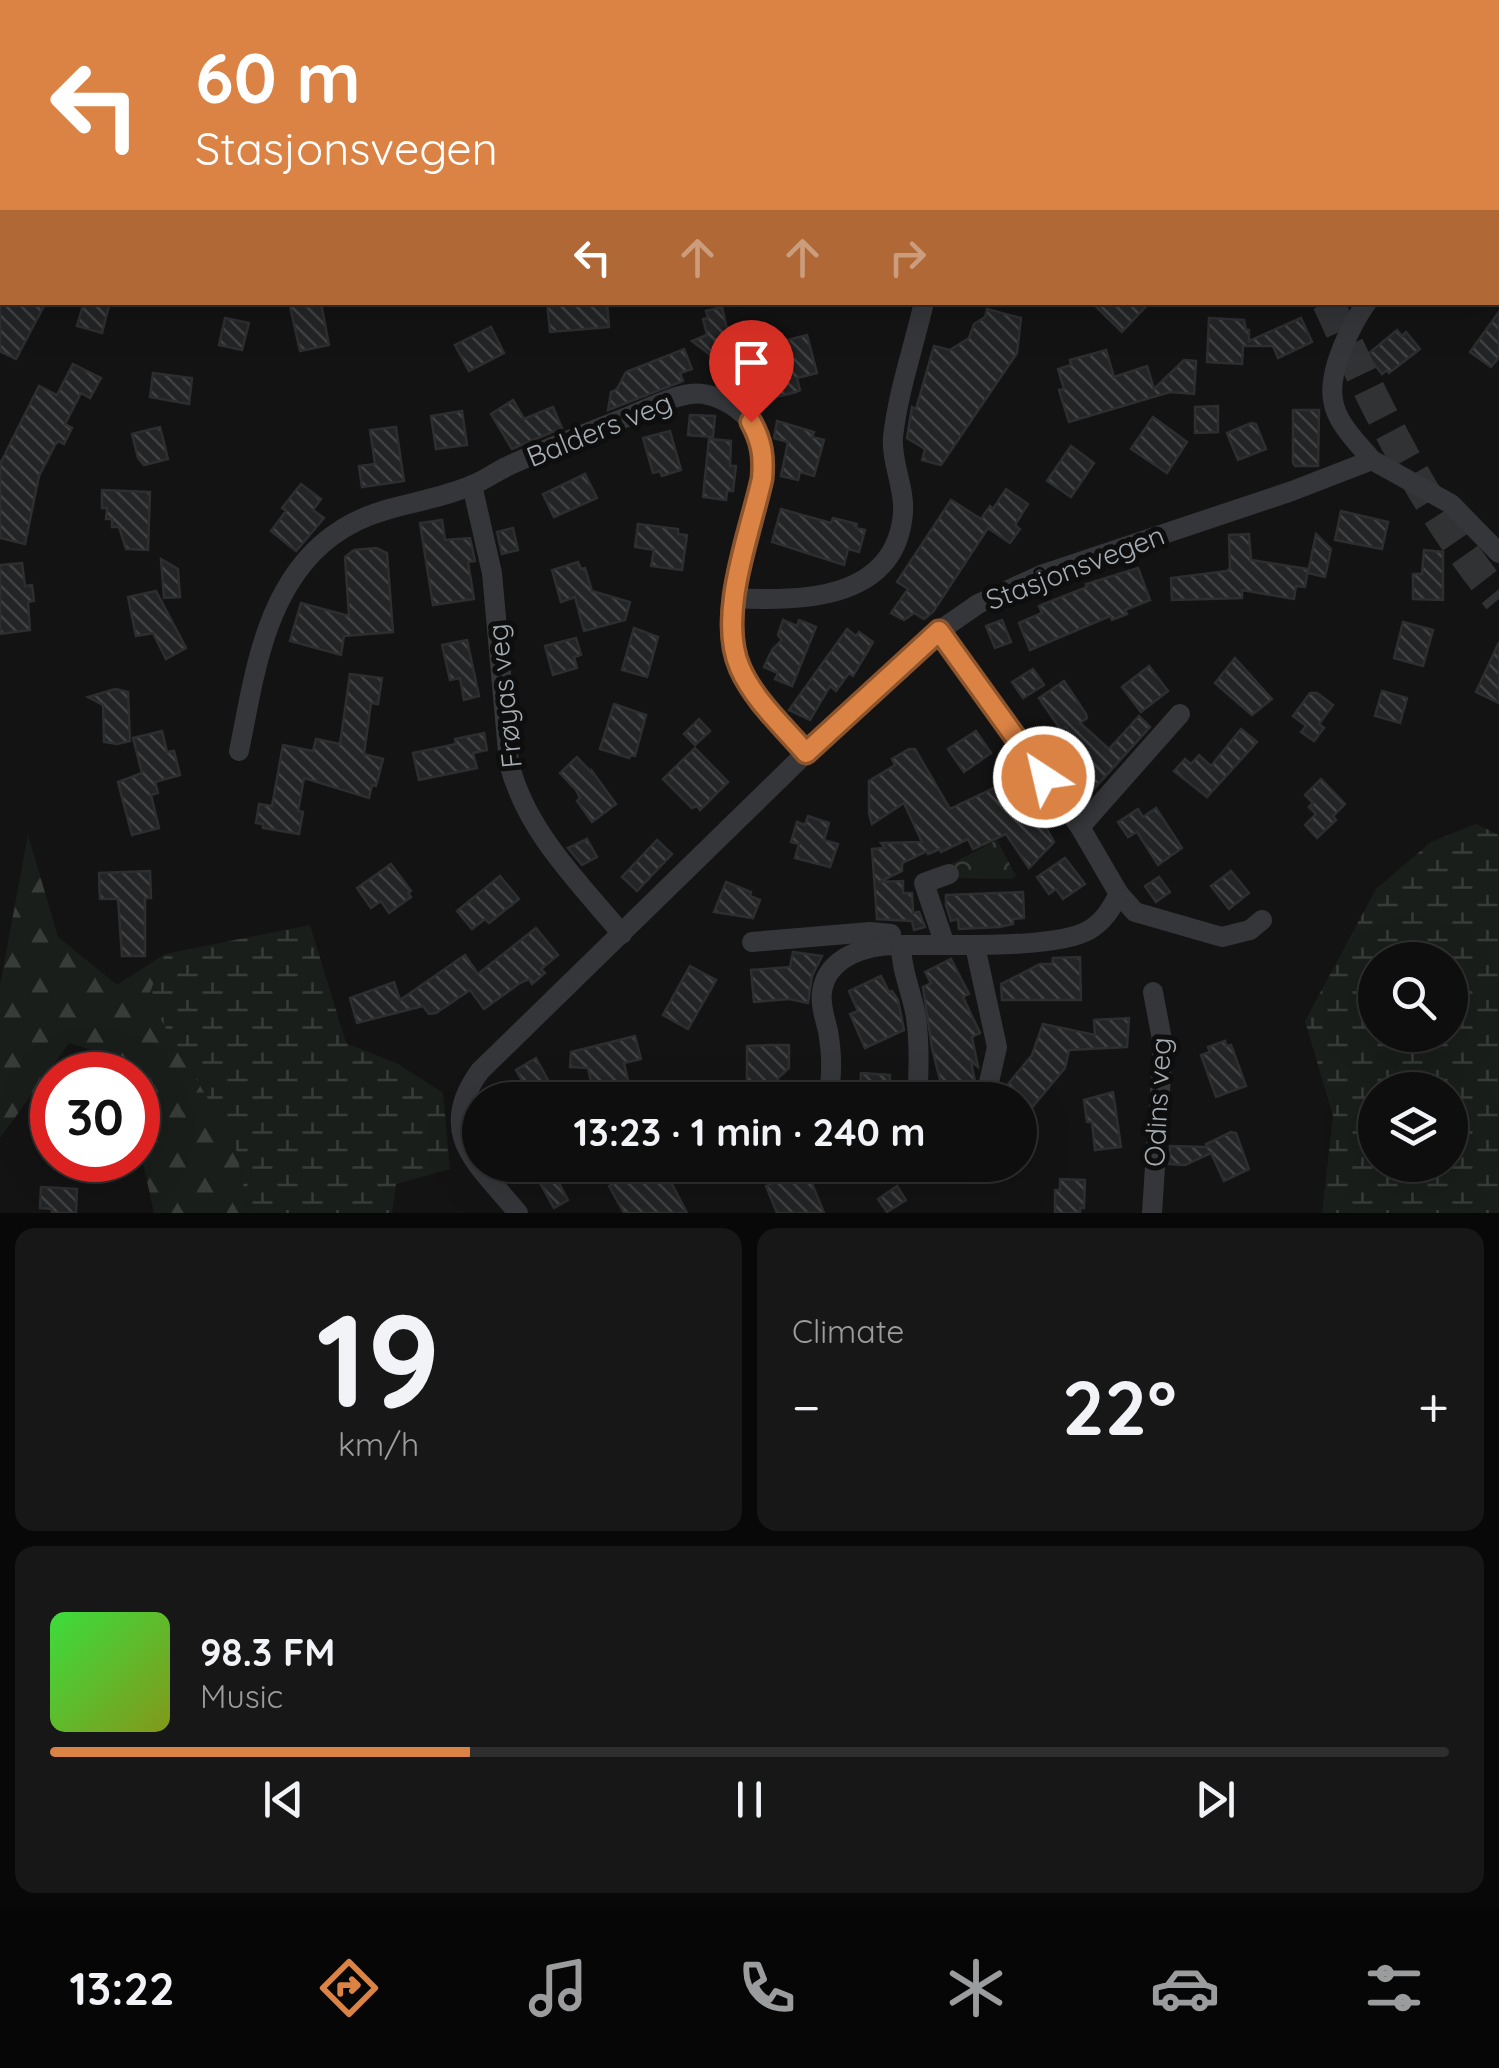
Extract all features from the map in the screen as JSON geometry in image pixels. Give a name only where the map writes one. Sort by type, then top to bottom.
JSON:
[{"type":"street","points":[[734,598],[823,595],[859,584],[886,564],[899,539],[903,509],[892,440],[923,305]]},
{"type":"street","points":[[1366,305],[1336,371],[1333,400],[1344,425],[1372,460],[1452,504],[1499,553]]},
{"type":"street","name":"Balders veg","points":[[239,751],[254,671],[267,631],[285,590],[321,545],[364,516],[472,485],[507,466],[687,394],[703,393],[724,400],[751,422],[761,440],[762,479],[734,598],[732,646],[754,692],[806,753]]},
{"type":"street","name":"Stasjonsvegen","points":[[518,1213],[466,1150],[460,1135],[459,1114],[469,1086],[806,753],[939,631],[978,604],[1041,575],[1324,480],[1372,460]]},
{"type":"street","name":"Frøyas veg","points":[[472,485],[492,573],[508,763],[516,792],[554,852],[622,934]]},
{"type":"street","points":[[939,631],[1080,827],[1119,894],[1136,912],[1222,937],[1250,930],[1262,920]]},
{"type":"street","points":[[1080,827],[1180,714]]},
{"type":"street","points":[[944,942],[924,883],[949,874]]},
{"type":"street","points":[[832,1082],[822,1004],[824,986],[836,967],[858,950],[871,945],[944,942],[975,946],[1068,938],[1087,931],[1106,917],[1119,894]]},
{"type":"street","points":[[752,942],[870,932],[887,933],[911,945]]},
{"type":"street","points":[[911,945],[901,961],[916,1018],[919,1082]]},
{"type":"street","points":[[975,946],[997,1047],[989,1082]]},
{"type":"street","name":"Odins veg","points":[[1152,1213],[1162,1045],[1153,992]]},
{"type":"green space","points":[[1476,824],[1499,835],[1499,1213],[1322,1213],[1333,1116],[1305,1021],[1376,889],[1431,842]]},
{"type":"green space","points":[[28,835],[58,937],[117,985],[165,954],[148,998],[235,1144],[249,1213],[154,1213],[147,1182],[160,1182],[160,1052],[98,1052],[69,1043],[62,1052],[30,1052],[30,1097],[0,1138],[0,986]]},
{"type":"green space","points":[[997,840],[1016,876],[955,878],[949,865]]},
{"type":"green space","points":[[310,925],[346,1043],[398,1064],[443,1093],[450,1169],[396,1184],[392,1213],[249,1213],[235,1144],[148,998],[165,954]]},
{"type":"building","points":[[0,305],[44,305],[16,359],[0,351]]},
{"type":"building","points":[[83,305],[109,305],[102,333],[77,326]]},
{"type":"building","points":[[321,305],[329,345],[300,351],[290,306]]},
{"type":"building","points":[[547,305],[607,305],[609,327],[550,332]]},
{"type":"building","points":[[1094,305],[1147,305],[1122,332]]},
{"type":"building","points":[[722,307],[730,343],[717,360],[692,341],[707,335],[703,319],[708,318],[706,311]]},
{"type":"building","points":[[987,309],[1021,318],[1017,353],[941,465],[922,460],[925,449],[907,438],[912,407],[916,409],[934,346],[950,350],[969,338],[974,324],[985,317]]},
{"type":"building","points":[[1499,312],[1499,357],[1491,367],[1470,352]]},
{"type":"building","points":[[225,318],[249,323],[242,350],[219,345]]},
{"type":"building","points":[[1209,318],[1244,320],[1249,341],[1301,318],[1312,342],[1278,358],[1273,346],[1243,346],[1242,364],[1207,362]]},
{"type":"building","points":[[491,327],[504,353],[469,371],[455,345]]},
{"type":"building","points":[[1397,330],[1402,336],[1406,332],[1420,349],[1389,373],[1387,370],[1382,374],[1367,355]]},
{"type":"building","points":[[782,334],[783,340],[807,335],[817,373],[797,378],[800,390],[772,398],[757,339]]},
{"type":"building","points":[[684,349],[692,369],[680,373],[683,381],[608,410],[611,392],[626,372]]},
{"type":"building","points":[[1106,350],[1114,377],[1147,366],[1154,389],[1184,360],[1196,361],[1194,394],[1170,392],[1069,422],[1059,390],[1064,389],[1058,369],[1071,365],[1070,360]]},
{"type":"building","points":[[73,364],[101,378],[90,398],[81,393],[65,424],[72,428],[64,444],[58,441],[39,476],[25,544],[0,538],[0,464],[39,386],[57,395]]},
{"type":"building","points":[[153,373],[192,378],[189,404],[150,397]]},
{"type":"building","points":[[513,400],[524,419],[553,407],[562,428],[512,449],[491,414]]},
{"type":"building","points":[[1218,406],[1218,432],[1195,433],[1195,407]]},
{"type":"building","points":[[1293,410],[1319,410],[1318,466],[1293,463]]},
{"type":"building","points":[[462,411],[467,445],[436,449],[431,416]]},
{"type":"building","points":[[690,415],[715,416],[713,437],[688,435]]},
{"type":"building","points":[[1153,417],[1187,442],[1167,473],[1131,449]]},
{"type":"building","points":[[777,421],[814,432],[812,437],[824,440],[814,476],[800,472],[798,480],[781,476],[788,442],[774,438]]},
{"type":"building","points":[[1256,424],[1266,449],[1238,460],[1227,433]]},
{"type":"building","points":[[160,427],[168,459],[144,465],[138,458],[132,434]]},
{"type":"building","points":[[396,427],[404,481],[362,487],[359,466],[375,464],[370,430]]},
{"type":"building","points":[[670,431],[681,470],[662,476],[660,471],[653,473],[643,438]]},
{"type":"building","points":[[709,439],[731,441],[730,466],[736,466],[733,491],[727,491],[726,500],[703,497]]},
{"type":"building","points":[[1071,446],[1094,463],[1071,497],[1047,481]]},
{"type":"building","points":[[585,474],[597,498],[554,517],[543,494]]},
{"type":"building","points":[[301,484],[321,499],[313,510],[324,518],[296,551],[271,531],[286,511],[282,508]]},
{"type":"building","points":[[1006,489],[1028,504],[1015,525],[1020,529],[1010,543],[988,528],[933,612],[924,619],[914,613],[904,620],[891,613],[908,589],[897,582],[951,500],[981,519]]},
{"type":"building","points":[[102,490],[150,492],[148,550],[126,549],[119,527],[112,527],[112,519],[106,519]]},
{"type":"building","points":[[781,509],[831,523],[833,518],[857,524],[856,528],[865,530],[859,552],[848,549],[844,565],[772,542]]},
{"type":"building","points":[[1341,511],[1388,522],[1382,549],[1335,540]]},
{"type":"building","points":[[442,520],[445,540],[470,538],[475,561],[468,562],[474,599],[433,605],[420,523]]},
{"type":"building","points":[[638,524],[678,529],[678,534],[687,535],[682,570],[651,566],[654,550],[635,547]]},
{"type":"building","points":[[513,528],[518,550],[502,554],[497,532]]},
{"type":"building","points":[[1249,534],[1251,560],[1308,569],[1305,587],[1296,586],[1294,599],[1242,590],[1242,598],[1172,600],[1171,578],[1227,571],[1229,535]]},
{"type":"building","points":[[1316,534],[1331,549],[1325,577],[1308,573]]},
{"type":"building","points":[[376,548],[387,553],[393,632],[344,636],[341,655],[290,641],[301,603],[349,616],[345,557],[354,550]]},
{"type":"building","points":[[1424,550],[1443,552],[1443,600],[1413,599],[1413,574],[1422,574]]},
{"type":"building","points":[[161,559],[178,569],[180,597],[164,598]]},
{"type":"building","points":[[578,562],[581,569],[585,568],[592,591],[630,602],[625,620],[584,631],[575,597],[561,602],[552,570]]},
{"type":"building","points":[[22,563],[25,586],[32,585],[34,601],[28,602],[30,630],[0,634],[0,565]]},
{"type":"building","points":[[1138,568],[1150,600],[1125,610],[1127,614],[1112,620],[1110,616],[1030,650],[1019,623],[1042,613],[1039,606],[1087,587],[1086,584]]},
{"type":"building","points":[[156,591],[186,648],[166,659],[153,633],[136,636],[128,597]]},
{"type":"building","points":[[783,620],[797,626],[799,620],[816,627],[792,686],[775,679],[778,673],[764,667],[782,640],[778,635]]},
{"type":"building","points":[[1002,620],[1011,642],[995,648],[986,626]]},
{"type":"building","points":[[1403,622],[1433,630],[1423,666],[1394,658]]},
{"type":"building","points":[[634,628],[658,637],[647,677],[622,670]]},
{"type":"building","points":[[847,629],[873,642],[853,676],[849,673],[836,691],[830,686],[810,720],[789,710]]},
{"type":"building","points":[[576,638],[581,655],[574,657],[577,668],[553,675],[545,646]]},
{"type":"building","points":[[467,640],[479,696],[464,700],[460,678],[450,680],[442,645]]},
{"type":"building","points":[[1499,642],[1499,703],[1476,692]]},
{"type":"building","points":[[1235,658],[1272,699],[1252,715],[1215,683]]},
{"type":"building","points":[[1149,666],[1168,691],[1141,712],[1122,687]]},
{"type":"building","points":[[1033,669],[1044,685],[1023,698],[1012,682]]},
{"type":"building","points":[[350,674],[382,678],[378,704],[371,703],[364,754],[383,759],[376,786],[372,785],[369,798],[304,778],[298,811],[303,812],[299,834],[263,828],[263,824],[256,823],[259,804],[272,806],[283,745],[313,751],[316,739],[340,744]]},
{"type":"building","points":[[1064,681],[1086,714],[1087,718],[1080,723],[1109,749],[1139,716],[1150,727],[1092,791],[1068,770],[1081,752],[1066,727],[1061,730],[1039,698]]},
{"type":"building","points":[[115,689],[128,692],[130,741],[117,744],[104,742],[103,705],[88,697]]},
{"type":"building","points":[[1382,691],[1407,698],[1400,723],[1375,716]]},
{"type":"building","points":[[1310,693],[1317,693],[1333,705],[1319,724],[1324,728],[1314,741],[1301,732],[1306,726],[1293,716]]},
{"type":"building","points":[[614,704],[646,715],[635,756],[629,758],[600,749]]},
{"type":"building","points":[[699,719],[710,731],[695,745],[684,734]]},
{"type":"building","points":[[1241,729],[1257,742],[1207,797],[1174,771],[1185,759],[1191,764],[1199,755],[1211,766]]},
{"type":"building","points":[[162,731],[167,752],[174,751],[180,775],[155,782],[158,793],[151,795],[159,828],[132,835],[118,782],[142,773],[133,738]]},
{"type":"building","points":[[976,731],[991,753],[964,772],[948,749]]},
{"type":"building","points":[[484,733],[487,750],[473,753],[477,768],[419,780],[413,753]]},
{"type":"building","points":[[695,748],[728,782],[700,810],[697,806],[692,808],[663,779]]},
{"type":"building","points":[[915,749],[950,809],[1013,779],[1020,780],[1054,842],[1029,868],[1006,834],[973,849],[968,839],[902,863],[902,871],[879,882],[903,881],[903,893],[912,893],[913,913],[919,912],[925,927],[914,930],[912,921],[877,919],[872,849],[885,848],[881,843],[922,842],[904,803],[872,824],[869,813],[869,781],[895,765],[892,759]]},
{"type":"building","points":[[577,757],[616,804],[592,822],[577,801],[580,798],[576,790],[560,773]]},
{"type":"building","points":[[1321,779],[1345,804],[1333,816],[1336,820],[1317,838],[1305,825],[1316,814],[1305,795]]},
{"type":"building","points":[[1156,808],[1182,848],[1158,865],[1137,832],[1128,837],[1118,822],[1138,809],[1143,817]]},
{"type":"building","points":[[808,816],[829,823],[824,840],[838,844],[830,867],[795,858],[799,844],[791,842],[797,822],[805,825]]},
{"type":"building","points":[[587,839],[597,857],[582,865],[568,848]]},
{"type":"building","points":[[657,840],[672,854],[637,891],[622,877]]},
{"type":"building","points":[[1065,858],[1085,884],[1063,899],[1056,889],[1049,894],[1037,877]]},
{"type":"building","points":[[391,864],[411,891],[411,897],[389,913],[381,901],[371,908],[357,888]]},
{"type":"building","points":[[150,871],[151,898],[145,898],[145,956],[122,956],[118,899],[100,899],[99,873]]},
{"type":"building","points":[[1231,871],[1249,893],[1229,909],[1211,886]]},
{"type":"building","points":[[500,876],[519,899],[489,923],[485,919],[472,929],[457,911]]},
{"type":"building","points":[[1159,877],[1170,892],[1156,902],[1145,886]]},
{"type":"building","points":[[726,882],[760,900],[753,918],[714,912]]},
{"type":"building","points":[[1023,892],[1024,918],[1000,927],[959,929],[958,919],[951,921],[946,905],[946,895]]},
{"type":"building","points":[[536,928],[558,955],[541,969],[545,973],[532,984],[529,979],[520,983],[484,1009],[470,990],[436,1013],[429,1014],[423,1006],[357,1023],[350,998],[394,982],[400,1000],[465,955],[478,974]]},
{"type":"building","points":[[793,952],[822,956],[812,976],[808,1003],[789,999],[754,1002],[751,970],[790,967]]},
{"type":"building","points":[[1080,957],[1081,1000],[1002,1000],[1001,984],[1040,964],[1052,964],[1053,958]]},
{"type":"building","points":[[951,959],[969,994],[963,997],[980,1033],[972,1037],[978,1067],[971,1062],[975,1082],[940,1082],[923,987],[931,983],[925,972]]},
{"type":"building","points":[[690,966],[716,980],[688,1029],[663,1015]]},
{"type":"building","points":[[881,976],[898,1000],[904,1030],[865,1048],[850,1014],[858,1011],[849,991]]},
{"type":"building","points":[[1129,1018],[1127,1047],[1069,1050],[1065,1068],[1037,1102],[1037,1082],[1010,1082],[1032,1055],[1043,1024],[1095,1035],[1094,1020]]},
{"type":"building","points":[[635,1036],[641,1059],[624,1063],[628,1082],[591,1082],[588,1068],[570,1067],[571,1052]]},
{"type":"building","points":[[1225,1041],[1226,1046],[1231,1045],[1246,1086],[1216,1097],[1201,1055],[1210,1052],[1208,1047]]},
{"type":"building","points":[[789,1045],[789,1068],[778,1082],[747,1082],[747,1046]]},
{"type":"building","points":[[536,1058],[549,1082],[523,1082],[516,1070]]},
{"type":"building","points":[[861,1073],[890,1075],[890,1082],[860,1082]]},
{"type":"building","points":[[1113,1092],[1121,1147],[1095,1150],[1092,1122],[1087,1122],[1084,1100]]},
{"type":"building","points":[[1236,1133],[1249,1169],[1224,1181],[1211,1153],[1185,1165],[1169,1164],[1170,1146],[1208,1147],[1206,1144]]},
{"type":"building","points":[[1060,1179],[1085,1180],[1084,1208],[1080,1208],[1080,1213],[1055,1213],[1055,1190],[1060,1190]]},
{"type":"building","points":[[539,1182],[558,1182],[568,1200],[554,1208]]},
{"type":"building","points":[[616,1182],[671,1182],[687,1213],[624,1213],[609,1186]]},
{"type":"building","points":[[777,1182],[811,1182],[824,1213],[777,1213],[766,1186]]},
{"type":"building","points":[[897,1186],[906,1200],[887,1212],[878,1199]]},
{"type":"building","points":[[41,1187],[77,1189],[76,1213],[52,1213],[52,1209],[40,1208]]},
{"type":"tunnel","points":[[1329,305],[1425,494],[1499,599]]},
{"type":"route","points":[[751,422],[761,440],[764,458],[734,598],[732,646],[754,692],[806,753],[939,631],[1044,777]]}]
